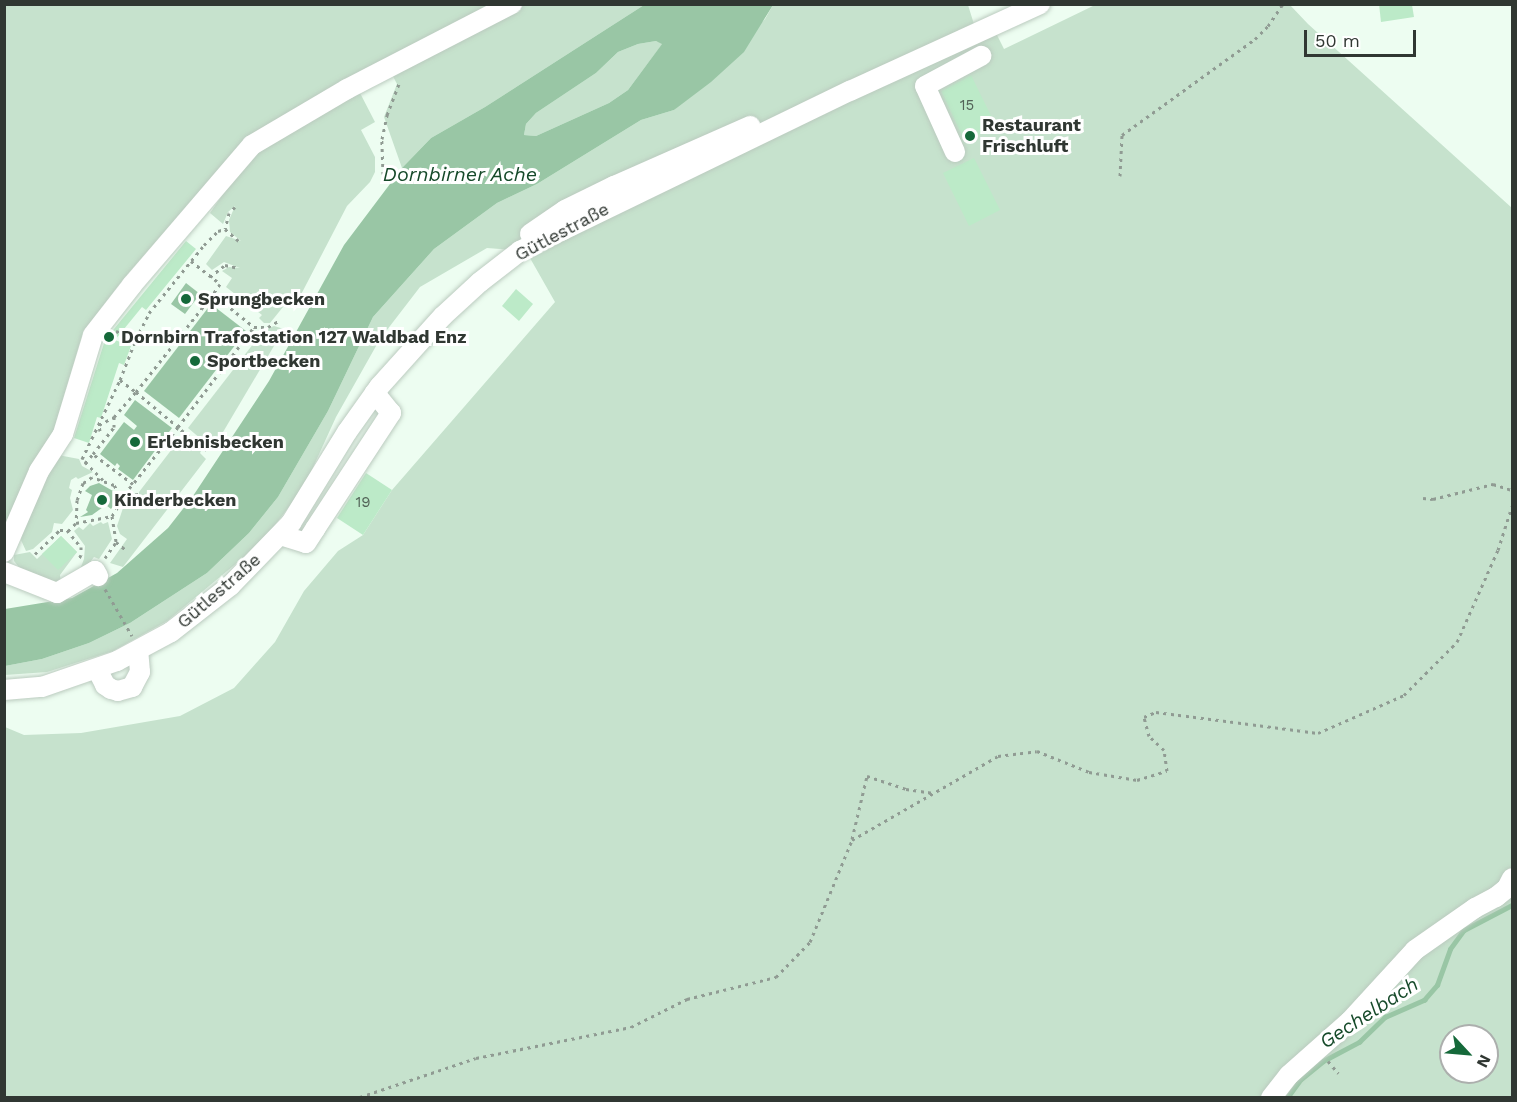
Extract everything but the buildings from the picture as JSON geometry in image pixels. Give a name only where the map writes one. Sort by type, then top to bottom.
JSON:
[{"type":"street","points":[[4,552],[39,471],[63,434],[93,335],[252,145],[347,89],[512,4]]},
{"type":"street","name":"Gütlestraße","points":[[4,690],[42,687],[97,669],[135,643],[171,632],[208,605],[280,536],[375,393],[443,316],[480,282],[520,251],[802,113],[1040,4]]},
{"type":"street","points":[[955,152],[924,86],[981,56]]},
{"type":"street","points":[[280,536],[306,543],[391,413],[375,393]]},
{"type":"street","points":[[4,572],[57,593],[100,569]]},
{"type":"street","points":[[97,669],[105,685],[111,689],[118,691],[132,687],[140,672],[135,643]]},
{"type":"street","points":[[1271,1098],[1289,1075],[1350,1021],[1415,950],[1475,908],[1496,897],[1507,888],[1512,878]]},
{"type":"path","points":[[1120,176],[1122,135],[1255,39],[1268,26],[1283,4]]},
{"type":"path","points":[[383,174],[382,139],[387,114],[413,56]]},
{"type":"path","points":[[225,229],[229,213],[235,207]]},
{"type":"path","points":[[225,229],[239,241]]},
{"type":"path","points":[[104,480],[82,459],[120,380],[136,339],[149,313],[191,261],[218,231],[225,229]]},
{"type":"path","points":[[99,425],[114,417],[136,392],[220,284],[191,261]]},
{"type":"path","points":[[210,277],[225,265],[239,268]]},
{"type":"path","points":[[213,294],[254,327],[268,327],[280,320]]},
{"type":"path","points":[[101,325],[136,339]]},
{"type":"path","points":[[135,643],[100,569],[116,542],[112,516],[119,505],[121,496],[133,484],[254,327]]},
{"type":"path","points":[[120,380],[207,450]]},
{"type":"path","points":[[86,464],[114,427],[114,417]]},
{"type":"path","points":[[99,425],[100,431]]},
{"type":"path","points":[[93,454],[133,484]]},
{"type":"path","points":[[76,523],[79,488],[92,477],[114,485],[121,496]]},
{"type":"path","points":[[1423,498],[1433,499],[1493,484],[1512,490]]},
{"type":"path","points":[[121,496],[140,494]]},
{"type":"path","points":[[852,840],[998,756],[1037,751],[1089,772],[1137,780],[1167,771],[1164,750],[1149,736],[1144,717],[1156,712],[1318,733],[1404,695],[1457,642],[1497,550],[1512,506]]},
{"type":"path","points":[[68,531],[76,523],[112,516]]},
{"type":"path","points":[[35,554],[60,530],[68,531],[81,547],[81,555],[73,567]]},
{"type":"path","points":[[116,542],[126,550]]},
{"type":"path","points":[[349,1098],[360,1097],[476,1058],[632,1027],[687,999],[776,977],[810,942],[852,840],[867,776],[906,789],[936,793]]},
{"type":"path","points":[[1331,1064],[1338,1073]]},
{"type":"shaded area","points":[[5,5],[644,5],[485,107],[431,138],[402,168],[384,117],[397,84],[384,59],[250,135],[125,277],[83,332],[53,432],[32,463],[5,528]]},
{"type":"shaded area","points":[[773,5],[968,5],[978,37],[994,29],[1004,49],[1095,5],[1290,5],[1308,24],[1512,208],[1512,1097],[5,1097],[5,727],[24,735],[81,733],[180,716],[234,688],[275,642],[304,591],[338,551],[363,535],[392,490],[555,302],[526,251],[487,248],[420,287],[380,339],[336,417],[304,487],[262,542],[167,621],[113,651],[47,672],[5,675],[5,666],[42,659],[89,643],[130,623],[207,573],[249,533],[278,497],[328,411],[373,317],[434,249],[497,203],[537,184],[641,120],[674,110],[765,19]]},
{"type":"shaded area","points":[[656,41],[663,43],[628,90],[609,103],[536,136],[524,135],[526,124],[536,113],[596,73],[618,52],[638,44]]},
{"type":"shaded area","points":[[360,93],[375,122],[361,130],[375,157],[375,172],[370,182],[347,206],[294,308],[283,307],[270,323],[264,323],[259,318],[262,315],[226,287],[232,278],[222,271],[229,267],[240,268],[224,262],[212,270],[206,264],[226,236],[241,241],[230,232],[229,220],[235,206],[228,212],[223,224],[210,213],[237,174],[255,155],[308,121]]},
{"type":"shaded area","points":[[274,326],[284,329],[213,449],[188,428],[264,330]]},
{"type":"shaded area","points":[[182,436],[202,449],[200,453],[206,459],[123,567],[110,563],[127,539],[120,534],[117,526],[125,502],[139,498],[139,492]]},
{"type":"shaded area","points":[[58,455],[79,459],[82,466],[93,472],[71,480],[69,488],[72,490],[70,498],[73,510],[62,524],[54,523],[52,532],[33,549],[26,551],[21,540],[22,531],[46,474]]},
{"type":"shaded area","points":[[101,522],[103,524],[108,522],[112,539],[99,559],[94,557],[84,570],[81,567],[85,546],[74,531],[79,527],[83,530],[90,523],[93,526]]},
{"type":"shaded area","points":[[61,536],[77,552],[60,575],[61,585],[22,571],[14,561],[14,555],[30,552],[37,559]]},
{"type":"water","name":"Dornbirner Ache","points":[[644,5],[773,5],[744,52],[711,82],[674,110],[641,120],[537,184],[497,203],[434,249],[373,317],[328,411],[278,497],[249,533],[207,573],[130,623],[89,643],[42,659],[5,666],[5,609],[72,598],[117,573],[168,528],[193,496],[269,381],[344,245],[402,168],[431,138],[485,107]],"holes":[[[656,41],[662,44],[628,90],[609,103],[536,136],[524,135],[526,124],[536,113],[596,73],[618,52],[638,44]]]},
{"type":"water","name":"Sprungbecken","points":[[186,283],[200,294],[185,314],[171,304]]},
{"type":"water","name":"Sportbecken","points":[[211,304],[246,331],[179,418],[144,391]]},
{"type":"water","name":"Erlebnisbecken","points":[[135,400],[172,428],[133,480],[118,469],[120,466],[117,463],[115,466],[100,454],[124,422],[134,430],[137,426],[124,415]]},
{"type":"water","name":"Kinderbecken","points":[[99,483],[113,491],[114,505],[111,509],[106,505],[92,515],[80,517],[88,512],[86,510],[92,495],[85,491],[90,486]]},
{"type":"waterway","name":"Gechelbach","points":[[1287,1098],[1301,1079],[1323,1061],[1359,1042],[1385,1017],[1424,1000],[1437,985],[1450,949],[1464,930],[1512,905]]},
{"type":"place","name":"Restaurant Frischluft","points":[[970,136]]},
{"type":"place","name":"Sprungbecken","points":[[186,299]]},
{"type":"place","name":"Dornbirn Trafostation 127 Waldbad Enz","points":[[109,337]]},
{"type":"place","name":"Sportbecken","points":[[195,361]]},
{"type":"place","name":"Erlebnisbecken","points":[[135,442]]},
{"type":"place","name":"Kinderbecken","points":[[102,500]]}]
